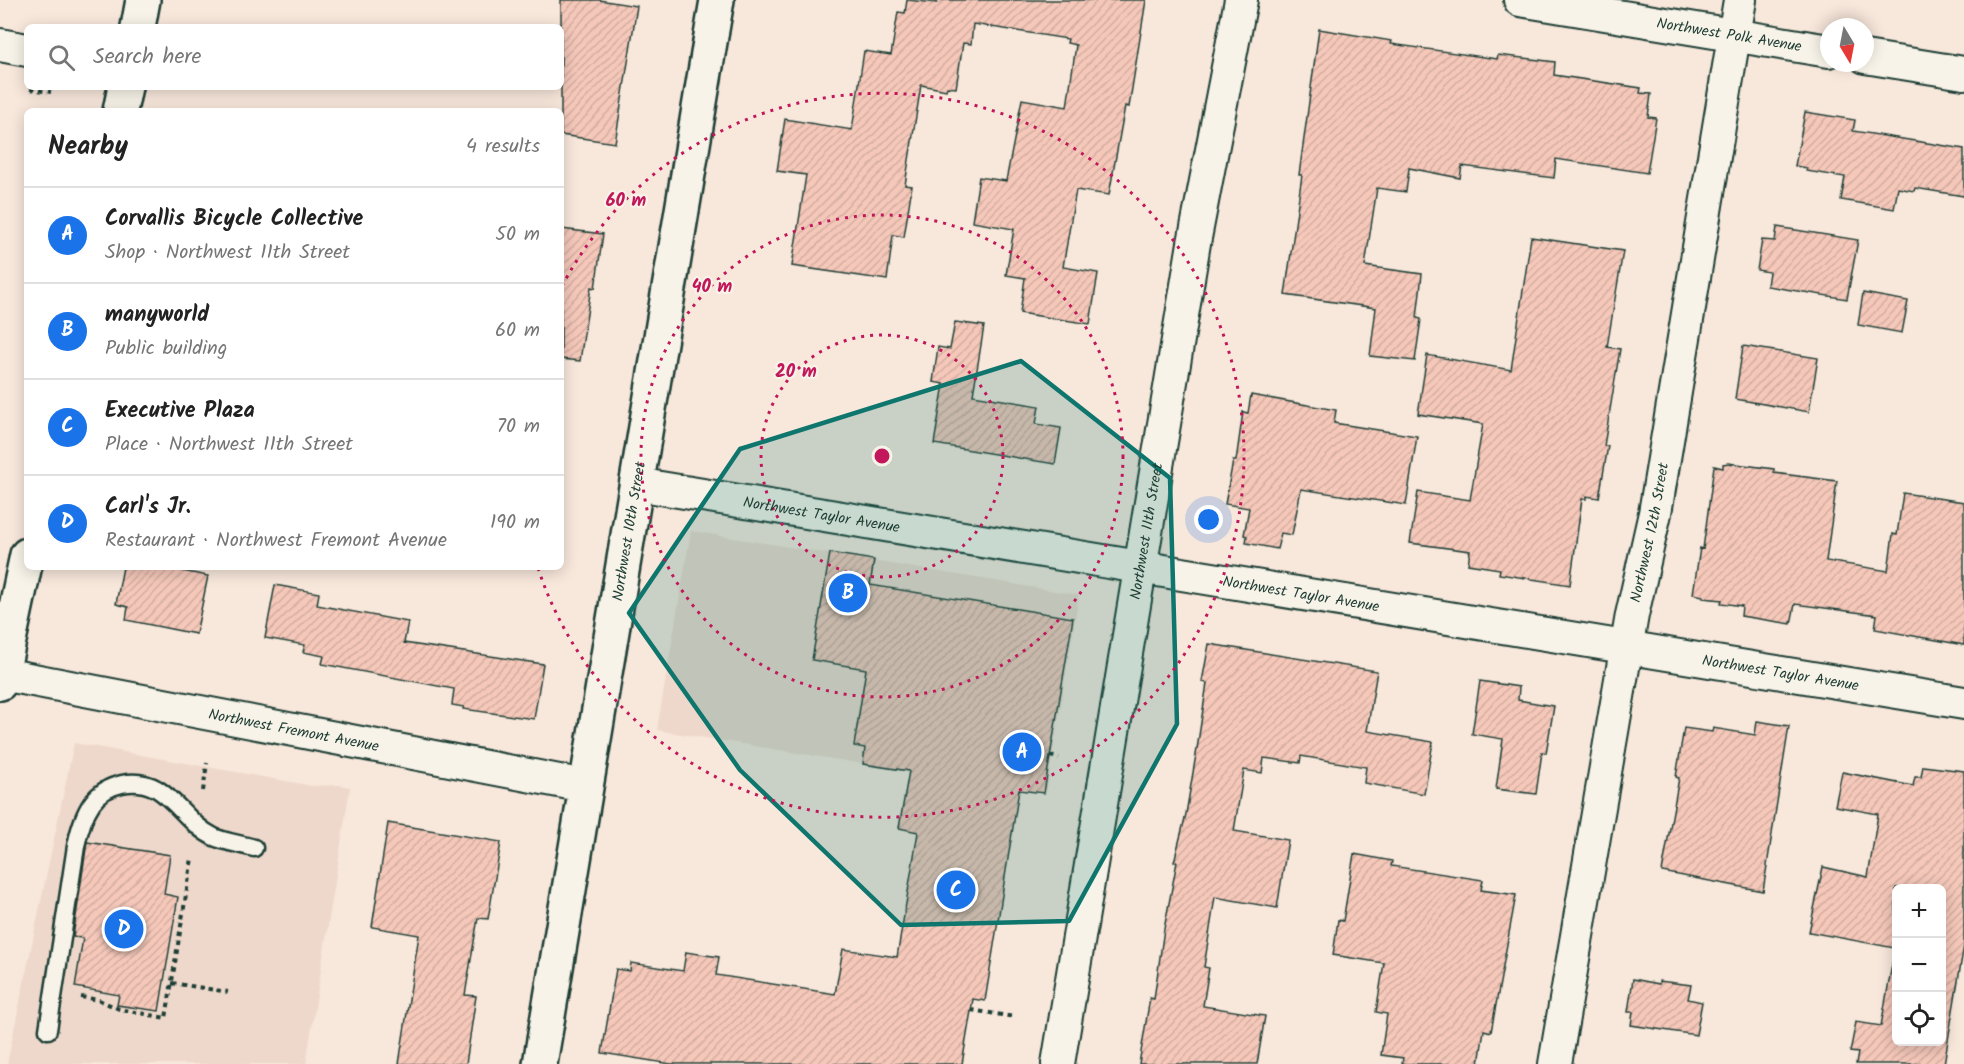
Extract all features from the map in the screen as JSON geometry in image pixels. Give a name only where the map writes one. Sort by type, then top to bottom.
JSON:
[{"type":"street","points":[[139,24],[144,0]]},
{"type":"street","name":"Northwest 10th Street","points":[[540,1064],[717,0]]},
{"type":"street","name":"Northwest 11th Street","points":[[1058,1064],[1194,243],[1241,0]]},
{"type":"street","name":"Northwest Polk Avenue","points":[[1520,0],[1820,50]]},
{"type":"street","name":"Northwest 12th Street","points":[[1555,1064],[1632,615],[1655,513],[1740,0]]},
{"type":"street","points":[[0,45],[24,49]]},
{"type":"street","points":[[1874,58],[1964,73]]},
{"type":"street","points":[[121,108],[124,90]]},
{"type":"street","name":"Northwest Taylor Avenue","points":[[636,484],[1964,704]]},
{"type":"street","points":[[1,679],[24,569]]},
{"type":"street","name":"Northwest Fremont Avenue","points":[[1,679],[585,786]]},
{"type":"lane","points":[[48,1030],[76,846],[81,823],[92,802],[105,791],[120,783],[140,782],[170,799],[197,826],[214,837],[254,848]]},
{"type":"path","points":[[1050,756],[1059,758]]},
{"type":"path","points":[[58,967],[73,970],[69,995],[99,1000],[119,1009],[166,1018],[207,763]]},
{"type":"path","points":[[171,983],[228,992]]},
{"type":"path","points":[[971,1010],[1015,1017]]},
{"type":"highlighted area","points":[[1021,361],[1170,478],[1177,724],[1069,921],[901,925],[740,770],[629,613],[740,449]]},
{"type":"shaded area","points":[[691,531],[1079,595],[1046,794],[657,730]]},
{"type":"shaded area","points":[[74,743],[313,786],[350,787],[306,1064],[7,1064]]},
{"type":"building","points":[[561,0],[599,0],[637,6],[615,143],[564,135],[564,108],[561,108],[561,90],[564,90],[564,24],[561,24]]},
{"type":"building","points":[[907,0],[937,3],[937,0],[1146,0],[1129,107],[1125,106],[1109,195],[1076,190],[1063,267],[1098,273],[1090,324],[1020,313],[1025,278],[1006,275],[1014,229],[972,222],[979,177],[1006,181],[1022,99],[1067,107],[1076,45],[1067,43],[1068,39],[973,24],[971,44],[963,43],[956,88],[947,87],[946,90],[921,85],[905,185],[912,186],[904,237],[893,235],[887,280],[792,266],[806,175],[777,171],[785,119],[852,130],[864,51],[891,55],[898,12],[905,13]]},
{"type":"building","points":[[1319,29],[1392,41],[1391,44],[1497,59],[1498,55],[1555,62],[1554,75],[1641,88],[1640,93],[1651,94],[1648,117],[1656,118],[1647,173],[1556,159],[1554,178],[1462,166],[1460,178],[1409,168],[1406,192],[1377,188],[1365,266],[1422,274],[1417,318],[1421,319],[1415,361],[1370,356],[1376,308],[1285,295]]},
{"type":"building","points":[[1805,112],[1855,120],[1853,131],[1964,149],[1964,196],[1915,188],[1914,191],[1898,188],[1894,209],[1841,200],[1845,177],[1806,171],[1807,168],[1795,166]]},
{"type":"building","points":[[1777,227],[1858,240],[1847,299],[1767,286],[1769,272],[1757,270],[1762,240],[1775,241]]},
{"type":"building","points":[[564,229],[603,234],[595,288],[591,287],[580,361],[564,359]]},
{"type":"building","points":[[1531,237],[1623,251],[1607,347],[1620,349],[1604,446],[1608,446],[1599,498],[1586,496],[1586,499],[1582,499],[1570,585],[1499,574],[1500,569],[1468,564],[1470,551],[1410,543],[1418,492],[1470,500],[1483,424],[1418,414],[1427,355],[1511,370]]},
{"type":"building","points":[[1863,293],[1908,301],[1902,333],[1858,325]]},
{"type":"building","points":[[955,322],[984,326],[973,395],[1039,406],[1036,424],[1061,428],[1055,464],[934,444],[944,384],[933,382],[938,347],[950,349]]},
{"type":"building","points":[[1743,346],[1818,358],[1809,412],[1735,399]]},
{"type":"building","points":[[1251,395],[1336,410],[1334,423],[1417,436],[1406,505],[1301,489],[1292,535],[1281,533],[1277,549],[1246,543],[1247,536],[1244,535],[1249,508],[1225,504],[1233,461],[1236,461],[1243,412],[1248,413]]},
{"type":"building","points":[[1723,464],[1774,469],[1774,473],[1837,481],[1826,561],[1888,571],[1893,534],[1897,535],[1903,493],[1964,502],[1964,645],[1875,629],[1877,615],[1795,604],[1791,624],[1741,616],[1742,606],[1721,603],[1722,600],[1703,598],[1703,596],[1693,594],[1700,548],[1703,549],[1714,466],[1723,468]]},
{"type":"building","points":[[830,553],[874,560],[870,585],[1073,618],[1044,793],[1019,790],[985,1001],[973,999],[962,1064],[671,1064],[602,1053],[616,969],[630,971],[631,963],[683,971],[686,952],[719,957],[716,975],[835,994],[843,949],[897,957],[918,832],[899,828],[909,771],[863,764],[865,748],[854,746],[866,669],[812,660]]},
{"type":"building","points":[[122,570],[177,570],[208,576],[196,634],[126,620],[128,607],[116,604]]},
{"type":"building","points":[[275,585],[319,593],[317,605],[408,622],[404,643],[543,664],[534,719],[463,709],[464,707],[452,705],[454,689],[322,664],[324,656],[303,652],[305,645],[265,638]]},
{"type":"building","points":[[1209,644],[1377,671],[1367,731],[1433,742],[1424,794],[1364,783],[1366,767],[1301,756],[1300,763],[1264,758],[1262,773],[1244,770],[1234,831],[1288,840],[1277,908],[1215,897],[1204,967],[1209,968],[1203,1006],[1265,1016],[1257,1064],[1139,1064],[1150,998],[1154,999],[1177,862],[1174,862],[1186,814],[1197,749],[1207,683],[1202,682]]},
{"type":"building","points":[[1480,681],[1519,687],[1518,700],[1554,706],[1546,753],[1542,752],[1536,794],[1496,789],[1503,739],[1472,734]]},
{"type":"building","points":[[1757,721],[1789,726],[1763,891],[1662,872],[1679,778],[1676,777],[1684,728],[1712,732],[1713,728],[1755,735]]},
{"type":"building","points":[[1923,766],[1964,771],[1964,945],[1944,1064],[1856,1064],[1858,1053],[1850,1052],[1856,1022],[1881,1026],[1892,965],[1892,1046],[1946,1046],[1946,884],[1892,884],[1892,947],[1809,932],[1823,867],[1868,877],[1878,814],[1835,806],[1842,772],[1913,786],[1915,777],[1921,777]]},
{"type":"building","points":[[388,823],[501,842],[488,919],[478,918],[465,995],[476,996],[466,1064],[399,1064],[419,935],[372,927]]},
{"type":"building","points":[[87,842],[170,855],[164,894],[178,897],[159,1011],[117,1005],[119,995],[75,987],[83,938],[73,937]]},
{"type":"building","points":[[1354,854],[1392,861],[1391,866],[1483,880],[1481,890],[1516,895],[1491,1032],[1484,1030],[1479,1064],[1402,1064],[1403,1058],[1381,1055],[1387,1014],[1376,1012],[1384,963],[1333,955],[1338,920],[1343,921]]},
{"type":"building","points":[[1633,979],[1659,984],[1659,981],[1691,985],[1688,999],[1702,1002],[1696,1035],[1631,1025],[1633,1012],[1628,1012]]},
{"type":"place","name":"manyworld","points":[[848,593]]},
{"type":"place","name":"Corvallis Bicycle Collective","points":[[1022,752]]},
{"type":"place","name":"Executive Plaza","points":[[956,890]]},
{"type":"place","name":"Carl's Jr.","points":[[124,929]]}]
